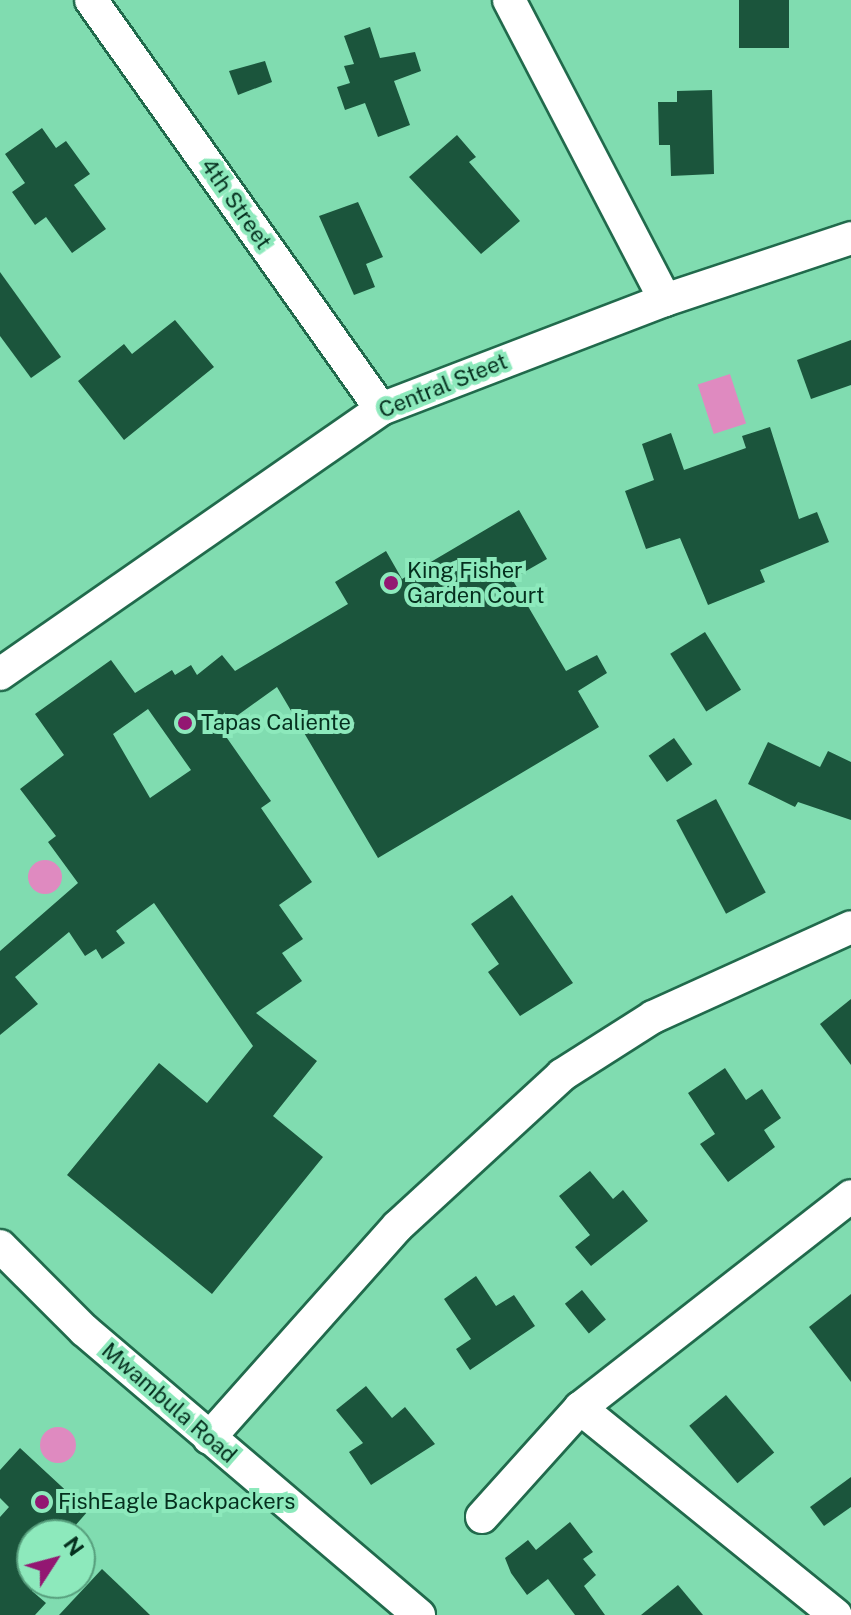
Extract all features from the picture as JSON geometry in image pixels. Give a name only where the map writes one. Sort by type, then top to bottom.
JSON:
[{"type":"street","name":"4th Street","points":[[91,0],[381,409]]},
{"type":"street","points":[[509,0],[665,300]]},
{"type":"street","name":"Central Steet","points":[[0,674],[381,409],[665,300],[851,238]]},
{"type":"street","points":[[209,1438],[398,1226],[562,1075],[667,1010],[851,927]]},
{"type":"street","points":[[482,1517],[580,1408],[851,1196]]},
{"type":"street","name":"Mwambula Road","points":[[0,1246],[209,1438],[419,1615]]},
{"type":"street","points":[[580,1408],[836,1615]]},
{"type":"shaded area","points":[[730,374],[746,423],[714,434],[698,385]]},
{"type":"shaded area","points":[[45,860],[57,865],[62,877],[57,889],[45,894],[33,889],[28,877],[33,865]]},
{"type":"shaded area","points":[[58,1427],[71,1432],[76,1445],[71,1458],[58,1463],[45,1458],[40,1445],[45,1432]]},
{"type":"building","points":[[739,0],[789,0],[789,48],[739,48]]},
{"type":"building","points":[[370,27],[380,58],[415,52],[421,71],[394,81],[410,125],[378,137],[365,103],[345,110],[337,87],[350,83],[344,66],[354,64],[344,36]]},
{"type":"building","points":[[265,61],[272,82],[238,95],[229,71]]},
{"type":"building","points":[[712,90],[714,174],[671,176],[670,145],[659,145],[658,102],[677,102],[677,91]]},
{"type":"building","points":[[42,128],[56,148],[66,141],[90,174],[74,185],[106,229],[72,253],[46,217],[35,225],[12,192],[25,183],[5,154]]},
{"type":"building","points":[[457,135],[476,157],[469,162],[520,221],[481,254],[409,177]]},
{"type":"building","points":[[358,202],[383,257],[366,264],[375,287],[354,295],[319,216]]},
{"type":"building","points":[[0,272],[61,357],[31,378],[0,336]]},
{"type":"building","points":[[175,320],[214,367],[124,440],[78,381],[124,344],[132,354]]},
{"type":"building","points":[[851,340],[851,385],[811,399],[797,360]]},
{"type":"building","points":[[770,427],[799,519],[817,512],[829,542],[760,570],[765,582],[708,605],[680,538],[646,549],[625,491],[654,480],[642,444],[671,433],[684,470],[746,448],[742,436]]},
{"type":"building","points":[[519,510],[547,559],[512,579],[566,671],[597,655],[607,673],[578,691],[599,727],[378,858],[277,687],[220,728],[271,801],[261,808],[312,882],[279,905],[303,939],[282,953],[302,981],[256,1013],[317,1061],[273,1116],[323,1157],[212,1294],[67,1175],[159,1063],[207,1103],[253,1046],[154,903],[116,931],[125,943],[102,959],[96,949],[85,956],[69,932],[15,977],[38,1004],[0,1035],[0,951],[78,883],[48,842],[56,836],[20,789],[64,755],[35,714],[111,660],[135,693],[172,670],[175,675],[191,665],[197,675],[222,655],[235,671],[348,604],[335,582],[386,551],[402,579]],"holes":[[[148,709],[191,770],[150,798],[113,734]]]},
{"type":"building","points":[[705,632],[741,690],[706,711],[670,654]]},
{"type":"building","points":[[674,738],[692,764],[667,782],[649,756]]},
{"type":"building","points":[[768,742],[820,767],[828,751],[851,762],[851,820],[798,802],[795,807],[748,784]]},
{"type":"building","points":[[716,799],[766,893],[726,914],[676,820]]},
{"type":"building","points":[[512,895],[573,983],[520,1016],[488,972],[499,964],[471,924]]},
{"type":"building","points":[[851,999],[851,1065],[820,1024]]},
{"type":"building","points":[[725,1068],[746,1100],[762,1089],[781,1118],[764,1130],[775,1147],[728,1182],[700,1144],[715,1134],[688,1093]]},
{"type":"building","points":[[590,1171],[613,1199],[623,1190],[648,1221],[591,1266],[575,1247],[590,1235],[559,1196]]},
{"type":"building","points":[[476,1276],[496,1306],[514,1295],[535,1326],[470,1370],[456,1349],[471,1339],[444,1299]]},
{"type":"building","points":[[582,1290],[606,1320],[589,1333],[565,1304]]},
{"type":"building","points":[[851,1294],[851,1382],[809,1327]]},
{"type":"building","points":[[366,1386],[392,1418],[405,1407],[435,1444],[371,1485],[349,1452],[363,1443],[336,1410]]},
{"type":"building","points":[[726,1395],[774,1452],[737,1483],[689,1426]]},
{"type":"building","name":"FishEagle Backpackers","points":[[20,1448],[88,1511],[81,1519],[16,1519],[16,1599],[41,1599],[46,1603],[35,1615],[0,1615],[0,1517],[9,1507],[0,1498],[0,1470]]},
{"type":"building","points":[[851,1477],[851,1507],[824,1526],[810,1507]]},
{"type":"building","points":[[570,1522],[593,1552],[583,1559],[596,1575],[584,1586],[605,1615],[575,1615],[548,1579],[527,1595],[511,1573],[505,1558],[528,1540],[536,1550]]},
{"type":"building","points":[[102,1569],[150,1615],[59,1615],[74,1599],[96,1599],[96,1575]]},
{"type":"building","points":[[678,1585],[703,1615],[641,1615]]},
{"type":"place","name":"King Fisher Garden Court","points":[[391,583]]},
{"type":"place","name":"Tapas Caliente","points":[[185,723]]},
{"type":"place","name":"FishEagle Backpackers","points":[[42,1502]]}]
